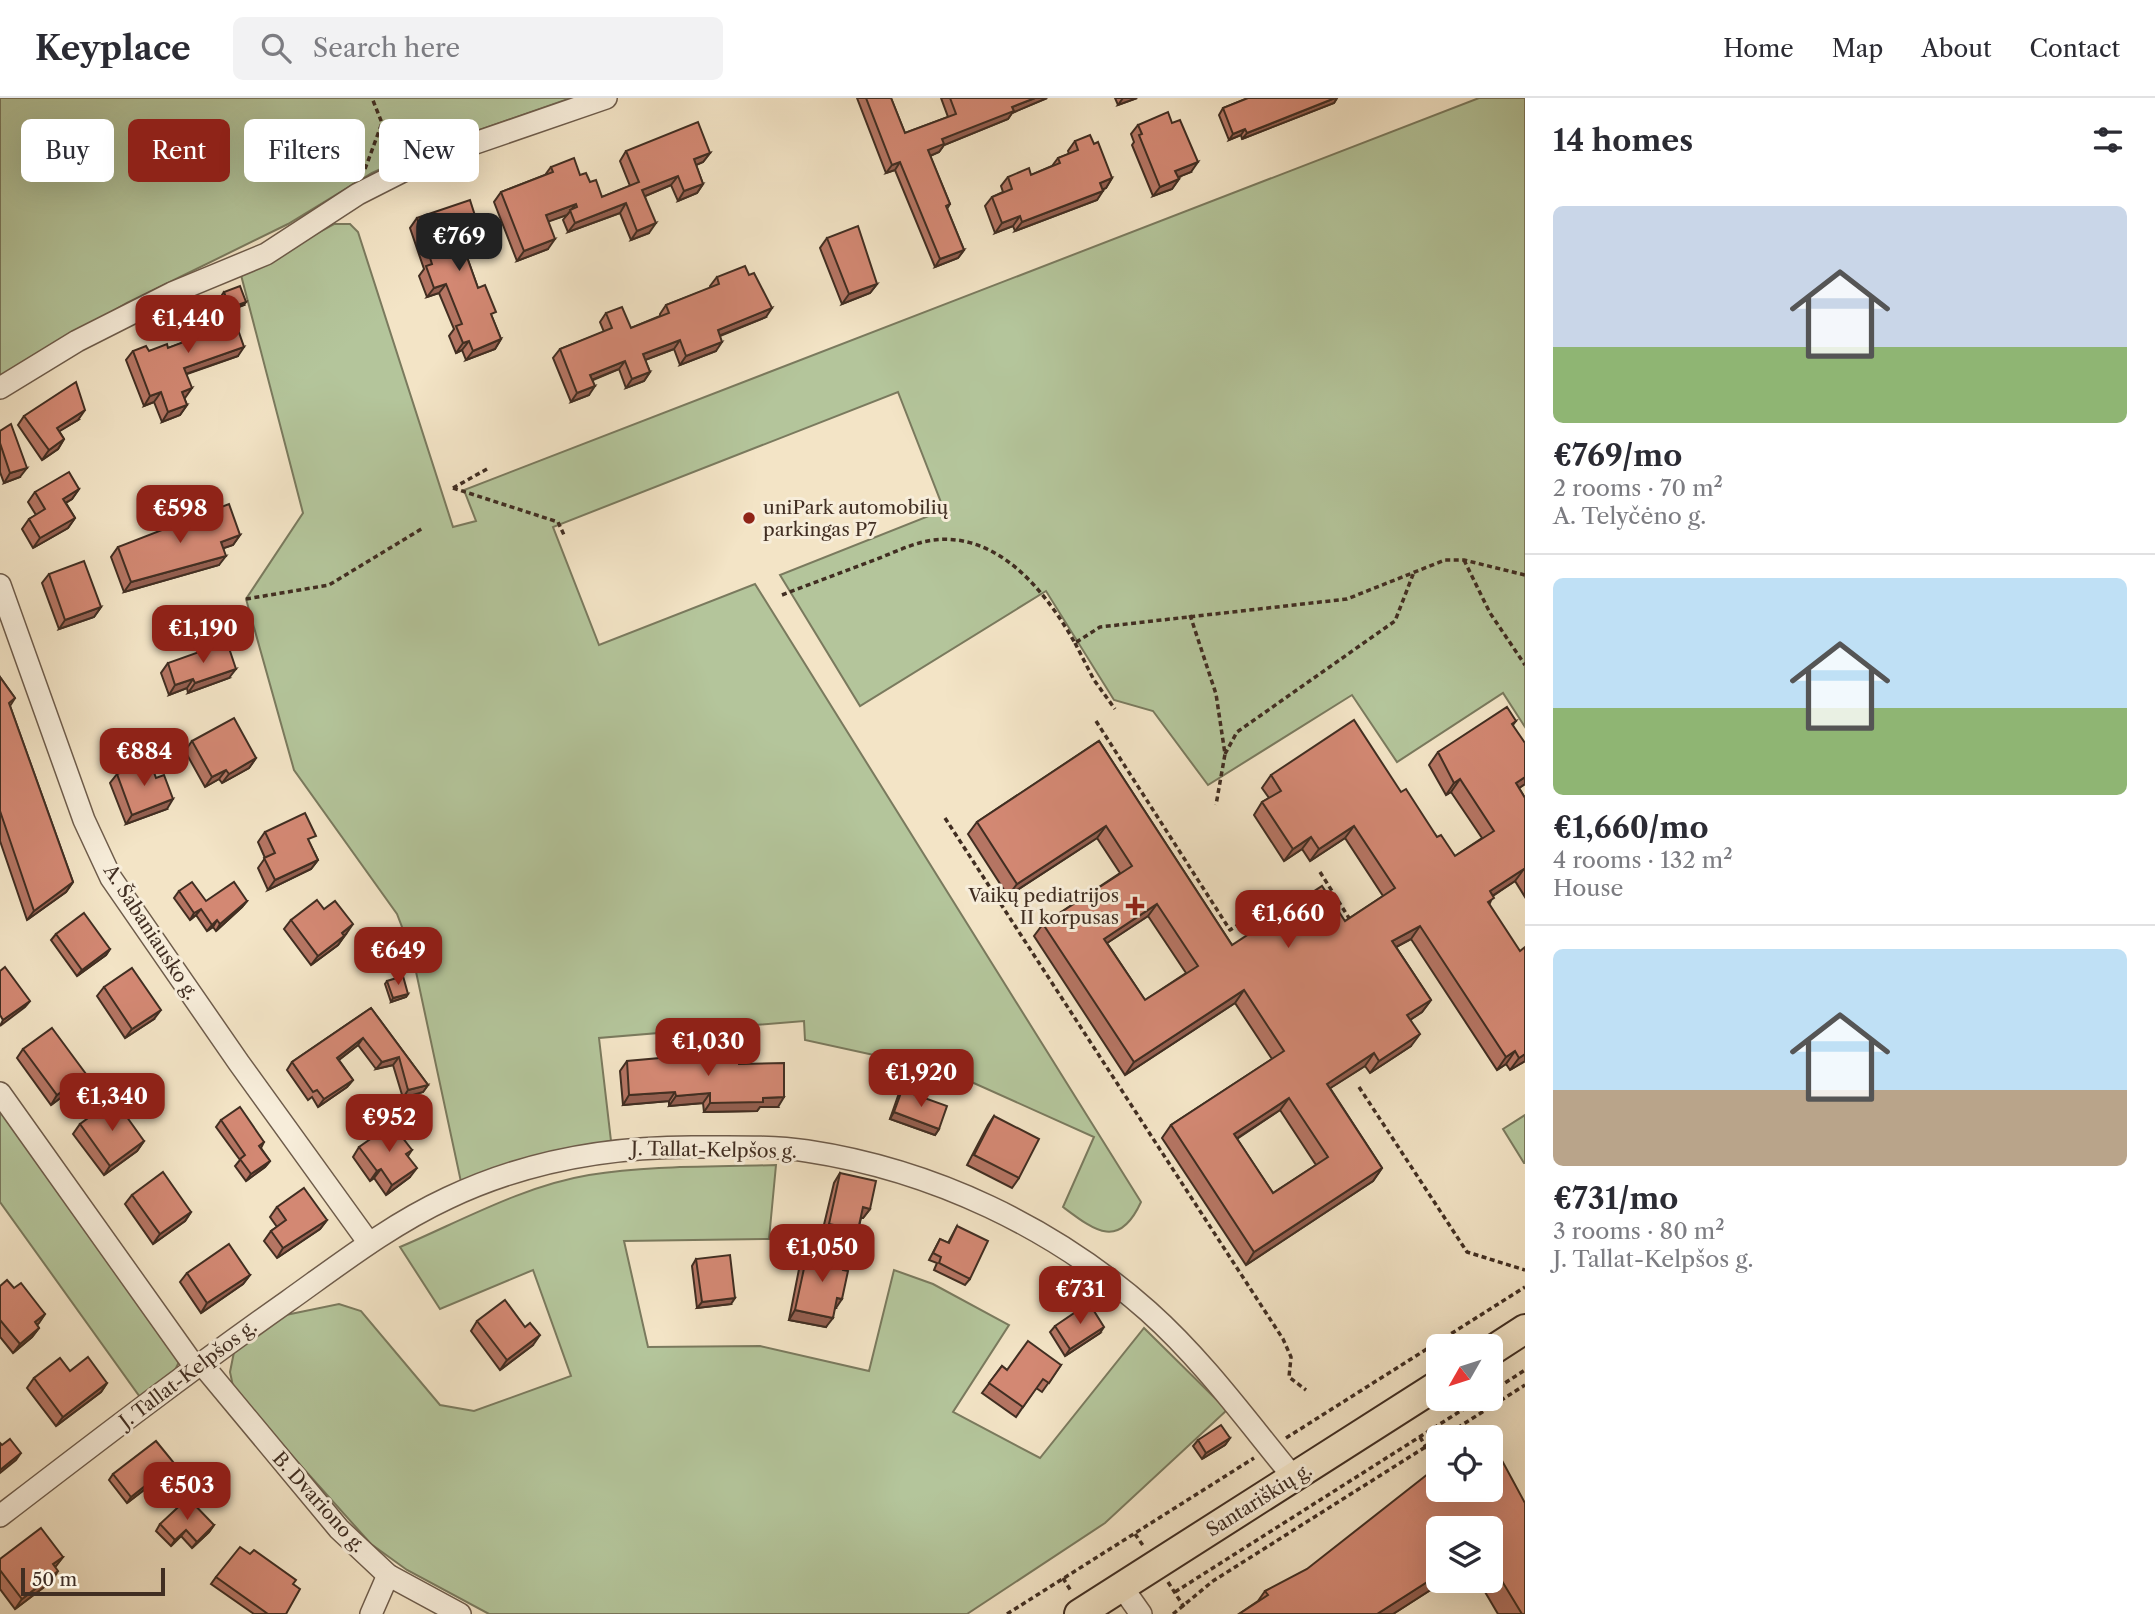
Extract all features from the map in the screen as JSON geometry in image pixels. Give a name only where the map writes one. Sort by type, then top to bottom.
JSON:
[{"type":"main road","points":[[1503,1343],[1525,1329]]},
{"type":"main road","name":"Santariškių g.","points":[[1079,1614],[1426,1393]]},
{"type":"street","points":[[0,388],[77,341],[172,293],[266,254],[358,194],[423,161],[606,98]]},
{"type":"street","name":"A. Šabaniausko g.","points":[[0,585],[85,820],[111,878],[239,1063],[369,1243]]},
{"type":"street","name":"B. Dvariono g.","points":[[0,1093],[198,1365],[339,1529],[388,1575],[460,1614]]},
{"type":"street","name":"J. Tallat-Kelpšos g.","points":[[0,1516],[198,1365],[369,1243],[452,1196],[549,1162],[606,1150],[654,1146],[804,1151],[870,1163],[916,1177],[1007,1216],[1055,1242],[1148,1311],[1191,1352],[1294,1478]]},
{"type":"street","points":[[371,1614],[388,1575]]},
{"type":"street","points":[[1122,1587],[1141,1614]]},
{"type":"path","points":[[358,194],[382,123],[372,98]]},
{"type":"path","points":[[487,469],[453,488],[558,522],[564,535]]},
{"type":"path","points":[[246,599],[329,585],[423,528]]},
{"type":"path","points":[[782,595],[914,545],[947,539],[968,542],[999,554],[1046,595],[1094,680],[1115,709]]},
{"type":"path","points":[[1464,559],[1490,612],[1525,665]]},
{"type":"path","points":[[1075,643],[1100,627],[1347,599],[1445,560],[1464,559],[1525,575]]},
{"type":"path","points":[[1225,754],[1237,732],[1395,621],[1414,572]]},
{"type":"path","points":[[1190,615],[1216,694],[1225,754],[1216,805]]},
{"type":"path","points":[[1096,721],[1230,930],[1278,899]]},
{"type":"path","points":[[944,818],[1283,1339],[1291,1357],[1289,1377],[1306,1390]]},
{"type":"path","points":[[1320,872],[1349,918]]},
{"type":"path","points":[[1359,1087],[1467,1252],[1525,1270]]},
{"type":"path","points":[[1276,1444],[1525,1287]]},
{"type":"path","points":[[1503,1384],[1525,1370]]},
{"type":"path","points":[[1462,1425],[1525,1385]]},
{"type":"path","points":[[1175,1592],[1461,1411]]},
{"type":"path","points":[[1279,1427],[1287,1437]]},
{"type":"path","points":[[1173,1614],[1213,1581],[1426,1447],[1420,1437]]},
{"type":"path","points":[[1007,1614],[1259,1454]]},
{"type":"green space","points":[[0,98],[571,98],[479,130],[479,119],[379,119],[379,170],[365,177],[365,119],[244,119],[244,182],[357,182],[288,224],[127,303],[0,377]]},
{"type":"green space","points":[[1479,98],[1525,98],[1525,727],[1503,693],[1397,762],[1352,695],[1208,785],[1153,711],[1114,700],[1046,591],[860,706],[780,575],[944,510],[898,392],[553,527],[599,645],[755,584],[1141,1202],[1133,1217],[1115,1231],[1106,1232],[1096,1229],[1063,1207],[1094,1137],[947,1071],[805,1040],[804,1021],[599,1038],[611,1141],[535,1157],[461,1182],[412,953],[397,914],[294,770],[246,599],[303,513],[241,275],[334,224],[350,224],[358,232],[453,527],[476,521],[464,490]]},
{"type":"green space","points":[[0,1106],[179,1362],[174,1372],[140,1397],[0,1202]]},
{"type":"green space","points":[[1525,1115],[1525,1163],[1524,1163],[1503,1129]]},
{"type":"green space","points":[[776,1165],[769,1239],[624,1241],[648,1347],[760,1346],[869,1371],[894,1270],[933,1284],[1009,1325],[953,1412],[1040,1458],[1144,1328],[1227,1410],[1105,1523],[967,1614],[489,1614],[407,1570],[371,1544],[234,1391],[230,1372],[234,1352],[281,1316],[339,1304],[361,1311],[440,1405],[474,1411],[571,1376],[533,1270],[440,1309],[400,1247],[516,1196],[564,1180],[636,1170]]},
{"type":"building","points":[[866,98],[891,98],[905,133],[956,114],[950,98],[1035,98],[1012,107],[1014,111],[942,139],[944,144],[928,150],[950,204],[946,206],[964,250],[940,259],[900,162],[892,165]]},
{"type":"building","points":[[1248,98],[1335,98],[1247,133],[1245,129],[1233,134],[1223,108]]},
{"type":"building","points":[[1168,112],[1172,123],[1180,120],[1198,162],[1175,171],[1179,179],[1160,187],[1139,135],[1142,134],[1138,125]]},
{"type":"building","points":[[698,122],[710,153],[694,159],[703,184],[684,191],[678,176],[642,190],[656,223],[637,231],[626,203],[575,223],[570,210],[577,207],[576,204],[546,215],[555,239],[524,251],[501,192],[553,172],[551,167],[574,158],[580,175],[586,173],[590,182],[596,180],[602,197],[639,182],[626,151]]},
{"type":"building","points":[[1090,135],[1094,144],[1098,142],[1112,178],[1100,183],[1103,191],[1022,222],[1020,216],[1002,223],[992,197],[1012,189],[1008,177],[1029,168],[1031,175],[1060,163],[1058,158],[1078,150],[1075,141]]},
{"type":"building","points":[[470,200],[477,222],[457,229],[478,288],[485,285],[496,312],[491,314],[501,339],[473,351],[469,341],[463,343],[456,326],[462,324],[446,284],[434,288],[426,266],[432,264],[417,218]]},
{"type":"building","points":[[858,226],[877,284],[849,294],[827,238]]},
{"type":"building","points":[[745,266],[749,275],[754,273],[772,308],[718,330],[722,342],[686,356],[680,340],[643,354],[650,372],[632,379],[625,361],[590,375],[595,386],[577,393],[560,349],[612,328],[606,313],[622,307],[631,328],[669,313],[666,305],[719,284],[717,277]]},
{"type":"building","points":[[240,286],[246,302],[230,308],[224,292]]},
{"type":"building","points":[[229,304],[244,347],[184,368],[192,388],[182,392],[187,405],[168,412],[161,392],[150,396],[133,351],[146,346],[149,351],[167,344],[168,348],[197,337],[190,318]]},
{"type":"building","points":[[76,382],[85,410],[57,428],[64,439],[49,450],[24,416]]},
{"type":"building","points":[[11,424],[27,468],[10,473],[0,443],[0,431]]},
{"type":"building","points":[[69,472],[79,489],[63,499],[75,518],[40,538],[29,519],[45,509],[35,492]]},
{"type":"building","points":[[229,504],[240,535],[221,542],[226,556],[131,582],[118,547]]},
{"type":"building","points":[[84,561],[101,607],[65,620],[49,574]]},
{"type":"building","points":[[227,642],[236,669],[195,683],[193,679],[175,685],[168,663]]},
{"type":"building","points":[[0,677],[15,698],[9,703],[73,882],[34,911],[0,811]]},
{"type":"building","points":[[1507,707],[1516,721],[1512,724],[1525,743],[1525,777],[1516,783],[1525,798],[1525,871],[1524,869],[1490,891],[1494,898],[1488,902],[1520,951],[1525,947],[1525,1054],[1519,1058],[1515,1051],[1506,1057],[1420,926],[1392,941],[1431,1000],[1407,1015],[1420,1034],[1379,1061],[1374,1053],[1327,1084],[1382,1168],[1254,1252],[1171,1125],[1284,1051],[1244,990],[1134,1062],[1043,924],[1132,866],[1106,826],[1017,884],[977,822],[1099,741],[1232,945],[1322,886],[1345,921],[1395,888],[1354,826],[1319,849],[1311,837],[1293,849],[1262,802],[1281,791],[1271,775],[1354,720],[1401,792],[1406,789],[1437,837],[1441,835],[1455,856],[1494,831],[1460,779],[1454,783],[1438,752]],"holes":[[[1157,904],[1198,966],[1145,1000],[1104,939]],[[1289,1098],[1328,1157],[1273,1193],[1234,1134]]]},
{"type":"building","points":[[234,718],[256,758],[229,774],[226,770],[212,777],[192,741]]},
{"type":"building","points":[[150,761],[156,778],[164,775],[173,799],[132,815],[117,774]]},
{"type":"building","points":[[305,813],[316,836],[308,839],[318,860],[275,880],[264,858],[275,853],[265,832]]},
{"type":"building","points":[[192,882],[206,901],[234,882],[247,901],[220,924],[217,920],[212,925],[201,909],[194,913],[179,891]]},
{"type":"building","points":[[317,900],[324,909],[335,901],[353,924],[342,933],[344,936],[318,956],[291,920]]},
{"type":"building","points":[[84,913],[110,949],[82,970],[56,934]]},
{"type":"building","points":[[5,967],[30,1001],[3,1020],[0,1015],[0,971]]},
{"type":"building","points":[[132,968],[161,1010],[132,1029],[104,987]]},
{"type":"building","points":[[403,976],[408,994],[393,998],[387,981]]},
{"type":"building","points":[[371,1008],[428,1085],[408,1090],[399,1057],[382,1062],[363,1038],[337,1058],[353,1080],[324,1099],[317,1090],[313,1092],[292,1062]]},
{"type":"building","points":[[52,1028],[86,1074],[57,1095],[23,1049]]},
{"type":"building","points":[[738,1051],[739,1064],[784,1063],[784,1097],[763,1098],[763,1102],[710,1103],[710,1093],[676,1096],[675,1092],[629,1095],[627,1061]]},
{"type":"building","points":[[902,1090],[947,1106],[939,1129],[894,1112]]},
{"type":"building","points":[[114,1099],[144,1141],[110,1166],[80,1124]]},
{"type":"building","points":[[240,1107],[264,1142],[259,1146],[270,1161],[251,1174],[240,1159],[245,1155],[221,1120]]},
{"type":"building","points":[[994,1116],[1039,1139],[1019,1178],[974,1155]]},
{"type":"building","points":[[392,1124],[412,1150],[406,1154],[417,1168],[392,1185],[381,1169],[377,1171],[359,1147]]},
{"type":"building","points":[[163,1172],[191,1212],[160,1234],[132,1195]]},
{"type":"building","points":[[840,1173],[876,1181],[870,1209],[863,1207],[858,1230],[829,1224]]},
{"type":"building","points":[[304,1188],[327,1220],[283,1248],[271,1231],[286,1220],[277,1207]]},
{"type":"building","points":[[957,1226],[988,1241],[970,1279],[939,1263],[941,1257],[933,1253],[940,1239],[949,1243]]},
{"type":"building","points":[[229,1244],[250,1275],[207,1303],[187,1273]]},
{"type":"building","points":[[808,1250],[845,1257],[843,1270],[848,1271],[842,1299],[837,1298],[833,1318],[795,1310]]},
{"type":"building","points":[[730,1255],[735,1298],[702,1302],[696,1259]]},
{"type":"building","points":[[7,1280],[14,1288],[21,1283],[45,1314],[35,1322],[39,1328],[20,1344],[0,1320],[0,1286]]},
{"type":"building","points":[[505,1300],[525,1327],[530,1323],[540,1335],[507,1360],[477,1321]]},
{"type":"building","points":[[1089,1303],[1104,1327],[1070,1349],[1055,1326]]},
{"type":"building","points":[[1028,1341],[1061,1365],[1049,1383],[1043,1379],[1023,1407],[989,1383],[1002,1366],[1007,1370]]},
{"type":"building","points":[[88,1357],[107,1383],[63,1417],[34,1378],[60,1358],[70,1371]]},
{"type":"building","points":[[1221,1425],[1230,1438],[1206,1453],[1198,1440]]},
{"type":"building","points":[[10,1439],[21,1453],[0,1470],[0,1443],[2,1445]]},
{"type":"building","points":[[156,1441],[174,1463],[131,1497],[113,1474]]},
{"type":"building","points":[[1503,1462],[1525,1503],[1525,1614],[1522,1614],[1503,1583],[1503,1516],[1426,1516],[1426,1583],[1377,1614],[1239,1614],[1268,1595],[1265,1591],[1307,1569],[1426,1475],[1426,1502],[1503,1502]]},
{"type":"building","points":[[188,1498],[214,1525],[197,1542],[186,1530],[175,1540],[160,1524]]},
{"type":"building","points":[[41,1528],[63,1557],[53,1564],[58,1571],[22,1599],[0,1570],[0,1559]]},
{"type":"building","points":[[240,1547],[250,1554],[254,1550],[296,1580],[293,1584],[300,1589],[286,1614],[268,1614],[216,1577]]},
{"type":"place","name":"uniPark automobilių parkingas P7","points":[[749,518]]},
{"type":"place","name":"Vaikų pediatrijos II korpusas","points":[[1135,906]]}]
